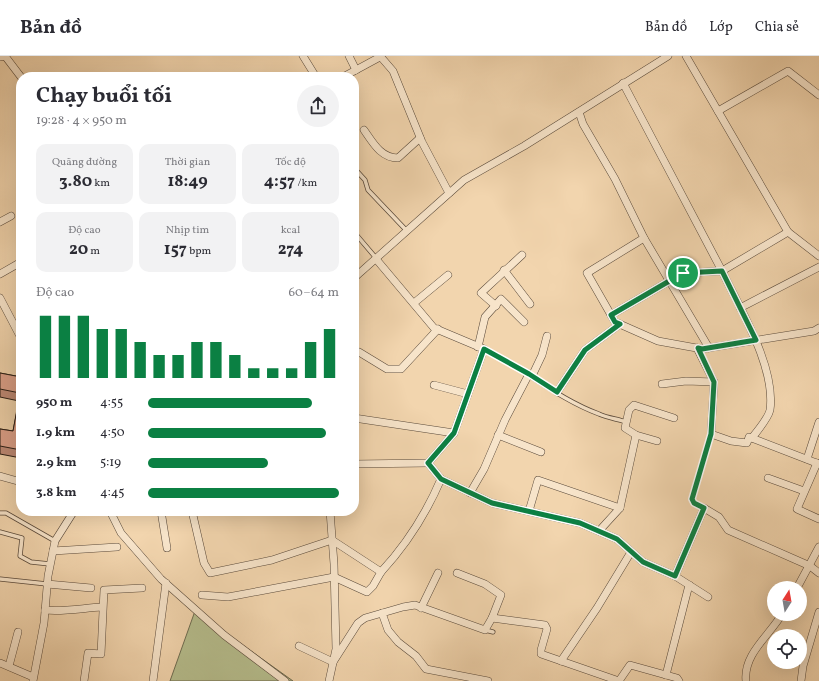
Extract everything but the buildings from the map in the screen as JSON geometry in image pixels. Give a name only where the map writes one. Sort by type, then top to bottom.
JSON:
[{"type":"street","points":[[0,57],[5,56],[17,72]]},
{"type":"street","points":[[303,56],[313,72]]},
{"type":"street","points":[[349,56],[356,70]]},
{"type":"street","points":[[352,72],[380,56],[393,71],[420,138],[449,193]]},
{"type":"street","points":[[359,274],[406,230],[464,180],[579,112],[668,56]]},
{"type":"street","points":[[686,56],[788,232],[819,256]]},
{"type":"street","points":[[718,111],[788,72],[819,95]]},
{"type":"street","points":[[623,83],[722,271],[756,340],[768,374],[770,412],[752,438],[749,437],[746,442],[731,441],[711,434],[714,382],[698,348]]},
{"type":"street","points":[[579,112],[583,124],[615,179],[644,238],[709,348]]},
{"type":"street","points":[[364,130],[377,148],[389,158],[398,158],[420,138]]},
{"type":"street","points":[[0,222],[11,216]]},
{"type":"street","points":[[611,315],[683,273],[722,271],[788,232]]},
{"type":"street","points":[[644,238],[587,273],[615,322],[658,341],[698,348],[709,348],[814,331],[819,328]]},
{"type":"street","points":[[496,306],[481,293],[504,270],[522,255]]},
{"type":"street","points":[[376,259],[434,328],[481,348]]},
{"type":"street","points":[[0,274],[16,265]]},
{"type":"street","points":[[740,308],[819,267]]},
{"type":"street","points":[[504,270],[530,304]]},
{"type":"street","points":[[414,304],[448,275]]},
{"type":"street","points":[[0,298],[16,324]]},
{"type":"street","points":[[359,464],[428,463],[454,433],[468,394],[481,348],[486,317],[501,300],[524,322]]},
{"type":"street","points":[[557,392],[585,350],[620,324]]},
{"type":"street","points":[[359,352],[387,368],[401,369],[438,329]]},
{"type":"street","points":[[470,493],[484,468],[498,435],[542,355],[547,336]]},
{"type":"street","points":[[662,384],[686,381],[714,382]]},
{"type":"street","points":[[434,385],[468,394]]},
{"type":"street","points":[[657,441],[636,435],[625,428],[629,410],[634,405],[674,418]]},
{"type":"street","points":[[359,419],[454,433]]},
{"type":"street","points":[[807,459],[819,422]]},
{"type":"street","points":[[498,435],[541,452]]},
{"type":"street","points":[[599,531],[620,508],[636,435]]},
{"type":"street","points":[[752,438],[818,463],[797,509],[819,519]]},
{"type":"street","points":[[428,463],[441,479],[492,503],[580,523],[617,539],[643,562],[675,576],[708,597]]},
{"type":"street","points":[[0,476],[16,481]]},
{"type":"street","points":[[768,478],[804,491]]},
{"type":"street","points":[[202,595],[228,597],[334,578],[367,592],[373,586],[381,572],[400,551],[430,506],[441,479]]},
{"type":"street","points":[[529,511],[538,480],[620,508]]},
{"type":"street","points":[[675,576],[704,508],[719,517],[728,530],[807,565],[819,573]]},
{"type":"street","points":[[0,663],[9,666],[33,679],[55,540],[71,516]]},
{"type":"street","points":[[112,516],[121,533],[166,583],[224,634],[285,681]]},
{"type":"street","points":[[162,516],[167,548]]},
{"type":"street","points":[[193,516],[204,563],[210,573],[272,560],[332,540]]},
{"type":"street","points":[[329,681],[336,649],[330,516]]},
{"type":"street","points":[[332,540],[381,572]]},
{"type":"street","points":[[53,551],[117,547]]},
{"type":"street","points":[[800,581],[807,565],[819,547]]},
{"type":"street","points":[[561,661],[597,608],[631,552]]},
{"type":"street","points":[[421,608],[438,573]]},
{"type":"street","points":[[333,662],[358,623],[365,618],[403,607],[415,605],[485,630],[492,618],[501,594],[485,584],[457,573]]},
{"type":"street","points":[[153,681],[166,583]]},
{"type":"street","points":[[47,584],[91,588]]},
{"type":"street","points":[[666,676],[689,585]]},
{"type":"street","points":[[84,681],[88,653],[101,654],[102,607],[104,590],[142,588]]},
{"type":"street","points":[[45,610],[59,611],[75,608],[102,607]]},
{"type":"street","points":[[802,681],[803,666],[819,612]]},
{"type":"street","points":[[382,613],[388,630],[426,669],[488,681]]},
{"type":"street","points":[[492,618],[545,625],[547,629],[541,652],[561,661],[619,681],[630,666],[677,678],[680,681]]},
{"type":"street","points":[[746,681],[750,660],[758,645],[778,621]]},
{"type":"street","points":[[9,666],[18,632]]},
{"type":"street","points":[[299,646],[333,662]]},
{"type":"lane","points":[[359,173],[365,180],[368,190],[406,230]]},
{"type":"lane","points":[[359,238],[376,259]]},
{"type":"lane","points":[[481,348],[531,375],[557,392],[599,414],[626,422]]},
{"type":"lane","points":[[704,508],[694,503],[692,499],[711,434]]},
{"type":"lane","points":[[0,513],[6,513],[55,540]]},
{"type":"lane","points":[[0,532],[22,538],[20,556],[31,562],[50,564]]},
{"type":"lane","points":[[0,579],[47,584]]},
{"type":"lane","points":[[485,630],[493,632]]},
{"type":"green space","points":[[195,611],[293,681],[170,681]]},
{"type":"route","points":[[722,271],[756,340],[702,349],[698,348],[710,377],[714,382],[711,434],[699,469],[692,499],[692,502],[704,508],[675,576],[643,562],[617,539],[580,523],[492,503],[441,479],[428,463],[454,433],[484,349],[529,374],[557,392],[578,358],[585,350],[620,324],[615,322],[611,315],[683,273],[722,271]]}]
